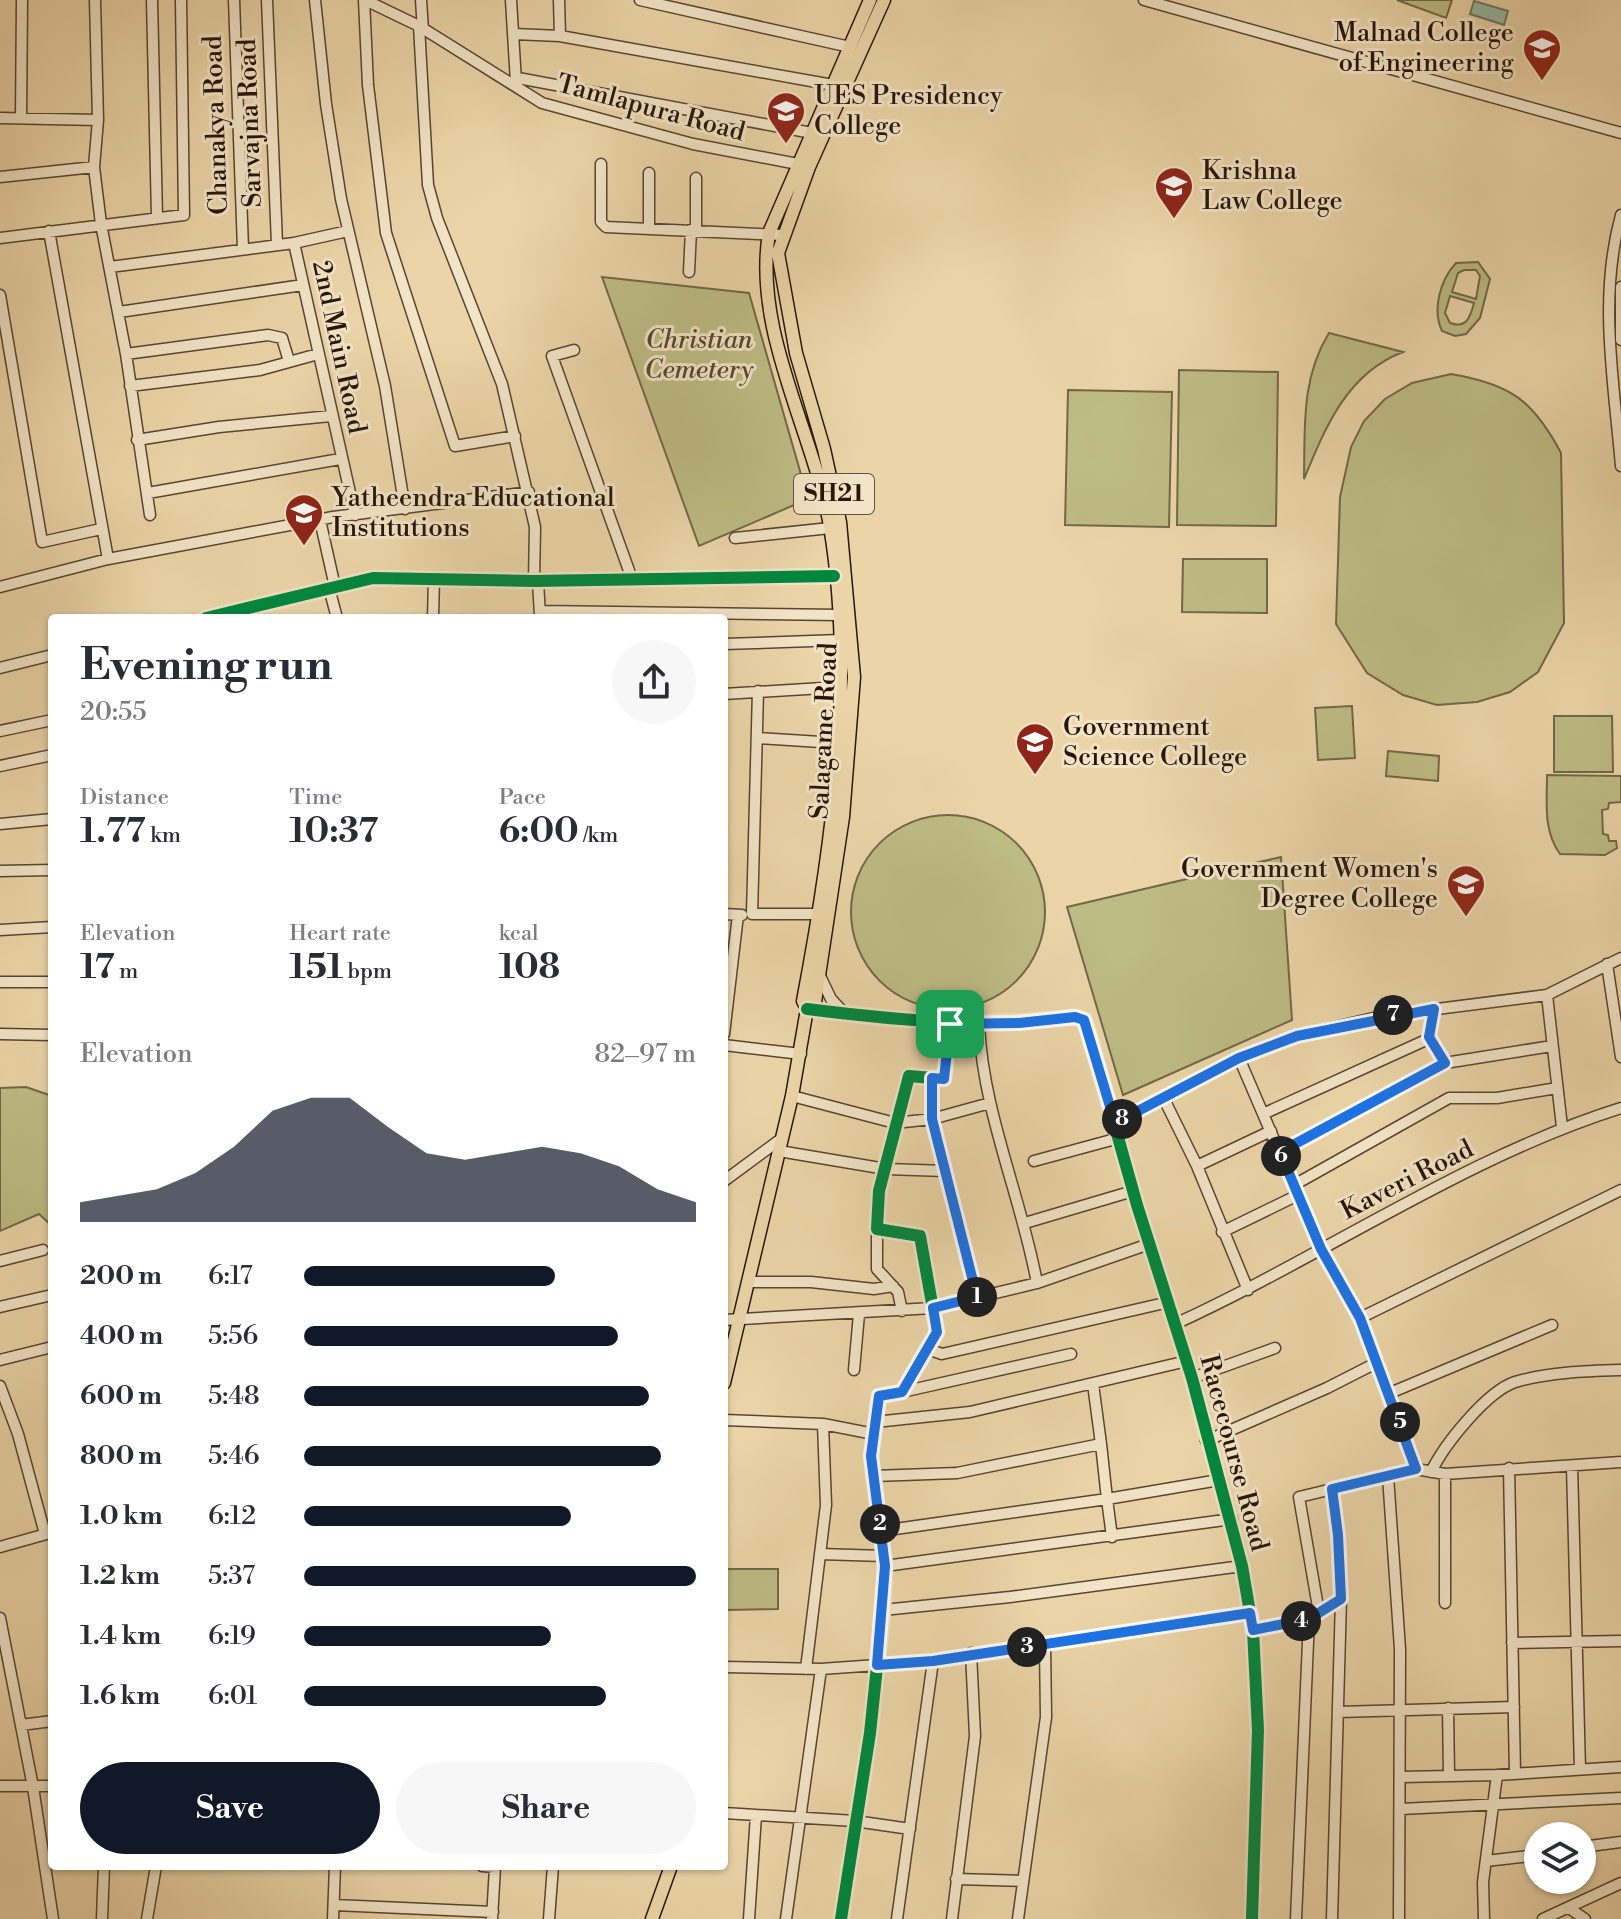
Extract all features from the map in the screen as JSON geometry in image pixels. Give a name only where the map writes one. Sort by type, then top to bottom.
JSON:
[{"type":"main road","points":[[804,166],[812,133],[870,0]]},
{"type":"main road","points":[[807,1009],[803,1001],[823,914],[832,808],[840,615],[830,528],[811,448],[778,341],[765,282],[776,234],[804,166],[884,0]]},
{"type":"main road","name":"Salagame Road","points":[[728,1366],[792,1096],[807,1009],[815,1002],[820,976],[823,914],[854,691],[840,522],[824,449],[796,353],[778,266],[776,234]]},
{"type":"main road","points":[[652,1919],[670,1870]]},
{"type":"street","points":[[21,118],[22,0]]},
{"type":"street","points":[[95,0],[98,120],[94,167],[150,515]]},
{"type":"street","points":[[152,0],[157,217]]},
{"type":"street","points":[[0,238],[184,215],[181,0]]},
{"type":"street","name":"Chanakya Road","points":[[234,0],[243,249]]},
{"type":"street","name":"Sarvajna Road","points":[[267,0],[277,244]]},
{"type":"street","points":[[315,0],[326,104],[348,231],[385,386],[405,509]]},
{"type":"street","points":[[364,0],[368,85],[386,233],[455,446],[515,436]]},
{"type":"street","name":"Tamlapura Road","points":[[364,0],[421,28],[493,75],[516,81],[542,103],[693,144],[804,166]]},
{"type":"street","points":[[421,0],[428,185],[437,218],[502,384],[535,527],[540,614]]},
{"type":"street","points":[[511,0],[516,81],[812,133]]},
{"type":"street","points":[[559,0],[560,36]]},
{"type":"street","points":[[640,0],[850,47]]},
{"type":"street","points":[[1144,0],[1621,133]]},
{"type":"street","points":[[514,34],[560,36],[833,85]]},
{"type":"street","points":[[0,118],[98,120]]},
{"type":"street","points":[[601,164],[602,226],[776,234]]},
{"type":"street","points":[[0,177],[94,167]]},
{"type":"street","points":[[649,173],[649,228]]},
{"type":"street","points":[[689,272],[696,178]]},
{"type":"street","points":[[1621,216],[1608,281],[1607,320],[1621,466]]},
{"type":"street","points":[[49,231],[108,559]]},
{"type":"street","points":[[110,267],[294,243],[348,231]]},
{"type":"street","name":"2nd Main Road","points":[[294,243],[355,515]]},
{"type":"street","points":[[119,312],[303,285]]},
{"type":"street","points":[[1621,289],[1621,340]]},
{"type":"street","points":[[0,302],[42,542],[101,529]]},
{"type":"street","points":[[126,354],[268,335],[279,336],[286,343],[289,361]]},
{"type":"street","points":[[574,350],[552,356],[632,579]]},
{"type":"street","points":[[130,386],[260,370],[318,354]]},
{"type":"street","points":[[137,440],[219,427],[331,416]]},
{"type":"street","points":[[148,493],[340,459]]},
{"type":"street","points":[[0,587],[108,559],[320,520],[529,492]]},
{"type":"street","points":[[320,520],[336,614]]},
{"type":"street","points":[[735,538],[830,528]]},
{"type":"street","points":[[223,614],[373,578],[536,581],[834,576]]},
{"type":"street","points":[[433,614],[434,578]]},
{"type":"street","points":[[728,615],[840,615]]},
{"type":"street","points":[[728,644],[841,640]]},
{"type":"street","points":[[0,668],[48,656]]},
{"type":"street","points":[[728,694],[839,687]]},
{"type":"street","points":[[752,914],[758,691]]},
{"type":"street","points":[[0,731],[48,721]]},
{"type":"street","points":[[757,738],[836,743]]},
{"type":"street","points":[[0,766],[48,756]]},
{"type":"street","points":[[0,824],[48,819]]},
{"type":"street","points":[[0,871],[48,870]]},
{"type":"street","points":[[728,914],[823,914]]},
{"type":"street","points":[[728,1000],[738,915]]},
{"type":"street","points":[[0,930],[48,927]]},
{"type":"street","points":[[1115,1123],[1239,1058],[1297,1036],[1434,1009],[1547,995],[1621,958]]},
{"type":"street","points":[[1607,964],[1621,1057]]},
{"type":"street","points":[[820,976],[831,999],[845,1014]]},
{"type":"street","points":[[0,982],[48,982]]},
{"type":"street","points":[[1547,995],[1562,1127]]},
{"type":"street","points":[[807,1009],[979,1025],[981,1061],[990,1103],[1025,1223],[1037,1283]]},
{"type":"street","points":[[1434,1009],[1429,1037],[1445,1063]]},
{"type":"street","name":"Racecourse Road","points":[[979,1025],[1075,1017],[1084,1020],[1088,1030],[1133,1191],[1192,1378],[1206,1441],[1232,1519],[1242,1566],[1253,1630],[1258,1730],[1252,1919]]},
{"type":"street","points":[[902,1311],[893,1286],[876,1266],[879,1191],[909,1076],[944,1079],[950,1024]]},
{"type":"street","points":[[0,1034],[48,1035]]},
{"type":"street","points":[[1263,1114],[1429,1037]]},
{"type":"street","points":[[728,1045],[801,1054]]},
{"type":"street","points":[[1280,1152],[1445,1063],[1552,1046]]},
{"type":"street","points":[[1239,1058],[1321,1249],[1360,1318],[1416,1469]]},
{"type":"street","points":[[932,1078],[932,1119],[977,1297]]},
{"type":"street","points":[[1222,1232],[1449,1098],[1497,1098],[1557,1088]]},
{"type":"street","points":[[792,1096],[895,1123],[932,1119],[990,1103]]},
{"type":"street","points":[[1163,1097],[1197,1166],[1248,1290]]},
{"type":"street","name":"Kaveri Road","points":[[1175,1324],[1248,1290],[1321,1249],[1562,1127],[1621,1108]]},
{"type":"street","points":[[1197,1166],[1271,1131]]},
{"type":"street","points":[[1034,1161],[1119,1138]]},
{"type":"street","points":[[728,1178],[780,1145],[886,1169],[945,1171]]},
{"type":"street","points":[[1360,1318],[1621,1190]]},
{"type":"street","points":[[1025,1223],[1133,1191]]},
{"type":"street","points":[[877,1229],[920,1236],[937,1332],[902,1392]]},
{"type":"street","points":[[728,1320],[933,1308],[1037,1283],[1149,1244]]},
{"type":"street","points":[[0,1261],[43,1250]]},
{"type":"street","points":[[748,1282],[811,1282],[870,1289],[893,1286]]},
{"type":"street","points":[[0,1307],[48,1296]]},
{"type":"street","points":[[927,1349],[942,1354],[1169,1302]]},
{"type":"street","points":[[854,1370],[859,1314]]},
{"type":"street","points":[[1390,1393],[1552,1325]]},
{"type":"street","points":[[0,1360],[48,1348]]},
{"type":"street","points":[[1192,1378],[1275,1348]]},
{"type":"street","points":[[841,1919],[883,1610],[885,1561],[874,1476],[879,1396],[1071,1354]]},
{"type":"street","points":[[728,1420],[875,1428],[970,1412],[1187,1361]]},
{"type":"street","points":[[1206,1441],[1378,1362]]},
{"type":"street","points":[[1431,1472],[1443,1446],[1475,1413],[1512,1383],[1585,1371],[1621,1370]]},
{"type":"street","points":[[1093,1384],[1112,1537]]},
{"type":"street","points":[[0,1386],[48,1531]]},
{"type":"street","points":[[806,1669],[826,1505],[823,1424]]},
{"type":"street","points":[[874,1476],[957,1473],[1101,1444]]},
{"type":"street","points":[[1319,1613],[1299,1497],[1416,1469],[1445,1474],[1621,1462]]},
{"type":"street","points":[[1572,1466],[1580,1769]]},
{"type":"street","points":[[1509,1468],[1515,1774]]},
{"type":"street","points":[[1445,1474],[1445,1603]]},
{"type":"street","points":[[1388,1476],[1401,1709],[1399,1919]]},
{"type":"street","points":[[881,1531],[1219,1480]]},
{"type":"street","points":[[1332,1489],[1341,1599],[1332,1919]]},
{"type":"street","points":[[820,1554],[885,1561],[1112,1537],[1232,1519]]},
{"type":"street","points":[[0,1547],[48,1534]]},
{"type":"street","points":[[883,1610],[1010,1597],[1242,1566]]},
{"type":"street","points":[[1253,1630],[1309,1619],[1341,1599]]},
{"type":"street","points":[[728,1667],[821,1669],[933,1661],[1250,1613]]},
{"type":"street","points":[[0,1618],[33,1787],[53,1919]]},
{"type":"street","points":[[1296,1919],[1309,1619]]},
{"type":"street","points":[[1512,1643],[1621,1641]]},
{"type":"street","points":[[1018,1919],[1046,1717],[1045,1645]]},
{"type":"street","points":[[952,1919],[975,1736],[971,1653]]},
{"type":"street","points":[[897,1919],[933,1661]]},
{"type":"street","points":[[786,1919],[821,1669]]},
{"type":"street","points":[[1338,1712],[1514,1707]]},
{"type":"street","points":[[1448,1708],[1449,1776]]},
{"type":"street","points":[[21,1725],[48,1722]]},
{"type":"street","points":[[1402,1777],[1621,1767]]},
{"type":"street","points":[[1484,1919],[1486,1861],[1497,1775]]},
{"type":"street","points":[[0,1786],[48,1786]]},
{"type":"street","points":[[1401,1809],[1621,1798]]},
{"type":"street","points":[[728,1813],[856,1821],[910,1829]]},
{"type":"street","points":[[749,1919],[756,1815]]},
{"type":"street","points":[[1596,1845],[1621,1842]]},
{"type":"street","points":[[1486,1861],[1524,1857]]},
{"type":"street","points":[[102,1919],[104,1870]]},
{"type":"street","points":[[147,1919],[155,1870]]},
{"type":"street","points":[[333,1919],[335,1870]]},
{"type":"street","points":[[334,1905],[492,1916],[495,1870]]},
{"type":"street","points":[[549,1919],[553,1870]]},
{"type":"street","points":[[956,1879],[1023,1881]]},
{"type":"street","points":[[1543,1919],[1621,1883]]},
{"type":"street","points":[[1569,1908],[1585,1919]]},
{"type":"green space","points":[[1397,0],[1452,0],[1446,18]]},
{"type":"green space","points":[[1478,262],[1490,279],[1480,318],[1466,334],[1455,336],[1442,331],[1438,305],[1442,286],[1456,263]],"holes":[[[1476,270],[1480,276],[1476,299],[1452,292],[1458,273]],[[1450,296],[1474,303],[1464,323],[1450,323],[1445,313]]]},
{"type":"green space","name":"Christian Cemetery","points":[[602,277],[749,293],[808,499],[699,546]]},
{"type":"green space","points":[[1329,333],[1403,352],[1367,374],[1340,404],[1304,479],[1309,385],[1313,367]]},
{"type":"green space","points":[[1179,370],[1278,372],[1276,526],[1177,525]]},
{"type":"green space","points":[[1451,374],[1489,383],[1518,397],[1540,420],[1561,453],[1564,623],[1538,672],[1510,692],[1477,702],[1437,705],[1403,695],[1367,673],[1336,624],[1340,497],[1351,447],[1364,421],[1385,399],[1412,383]]},
{"type":"green space","points":[[1068,390],[1172,392],[1169,527],[1065,525]]},
{"type":"green space","points":[[1183,559],[1267,559],[1267,613],[1182,612]]},
{"type":"green space","points":[[1352,706],[1355,758],[1318,760],[1315,708]]},
{"type":"green space","points":[[1554,716],[1612,716],[1613,772],[1554,772]]},
{"type":"green space","points":[[1388,751],[1439,756],[1438,781],[1386,776]]},
{"type":"green space","points":[[1547,775],[1621,776],[1621,802],[1609,803],[1608,809],[1602,810],[1603,834],[1608,835],[1609,841],[1616,841],[1617,848],[1605,855],[1560,854],[1548,826]]},
{"type":"green space","points":[[948,815],[985,822],[1017,843],[1038,875],[1045,912],[1038,949],[1017,981],[985,1002],[948,1009],[911,1002],[879,981],[858,949],[851,912],[858,875],[879,843],[911,822]]},
{"type":"green space","points":[[1281,857],[1292,1020],[1123,1095],[1067,907]]},
{"type":"green space","points":[[26,1087],[48,1095],[48,1222],[39,1214],[0,1231],[0,1088]]},
{"type":"green space","points":[[728,1569],[778,1569],[778,1609],[728,1610]]},
{"type":"shaded area","points":[[1474,1],[1508,11],[1504,25],[1470,14]]},
{"type":"cycle path","points":[[223,614],[373,578],[534,581],[834,576]]},
{"type":"cycle path","points":[[807,1009],[941,1022],[1006,1022],[1075,1017],[1084,1020],[1137,1205],[1192,1378],[1242,1566],[1253,1630],[1258,1730],[1252,1919]]},
{"type":"cycle path","points":[[841,1919],[870,1733],[883,1610],[885,1566],[871,1456],[879,1396],[902,1392],[937,1332],[920,1236],[877,1229],[879,1191],[909,1076],[944,1079],[950,1024]]},
{"type":"place","name":"Malnad College of Engineering","points":[[1542,82]]},
{"type":"place","name":"UES Presidency College","points":[[786,145]]},
{"type":"place","name":"Krishna Law College","points":[[1174,220]]},
{"type":"place","name":"Yatheendra Educational Institutions","points":[[304,547]]},
{"type":"place","name":"Government Science College","points":[[1035,776]]},
{"type":"place","name":"Government Women's Degree College","points":[[1466,918]]},
{"type":"route","points":[[1434,1009],[1429,1037],[1445,1063],[1280,1152],[1321,1249],[1360,1318],[1416,1469],[1332,1489],[1341,1599],[1309,1619],[1253,1630],[1250,1613],[933,1661],[877,1665],[885,1566],[871,1456],[879,1396],[902,1392],[937,1332],[933,1308],[977,1297],[932,1119],[932,1078],[944,1079],[950,1024],[1019,1023],[1075,1017],[1084,1020],[1115,1123],[1239,1058],[1297,1036],[1382,1016],[1434,1009]]}]
